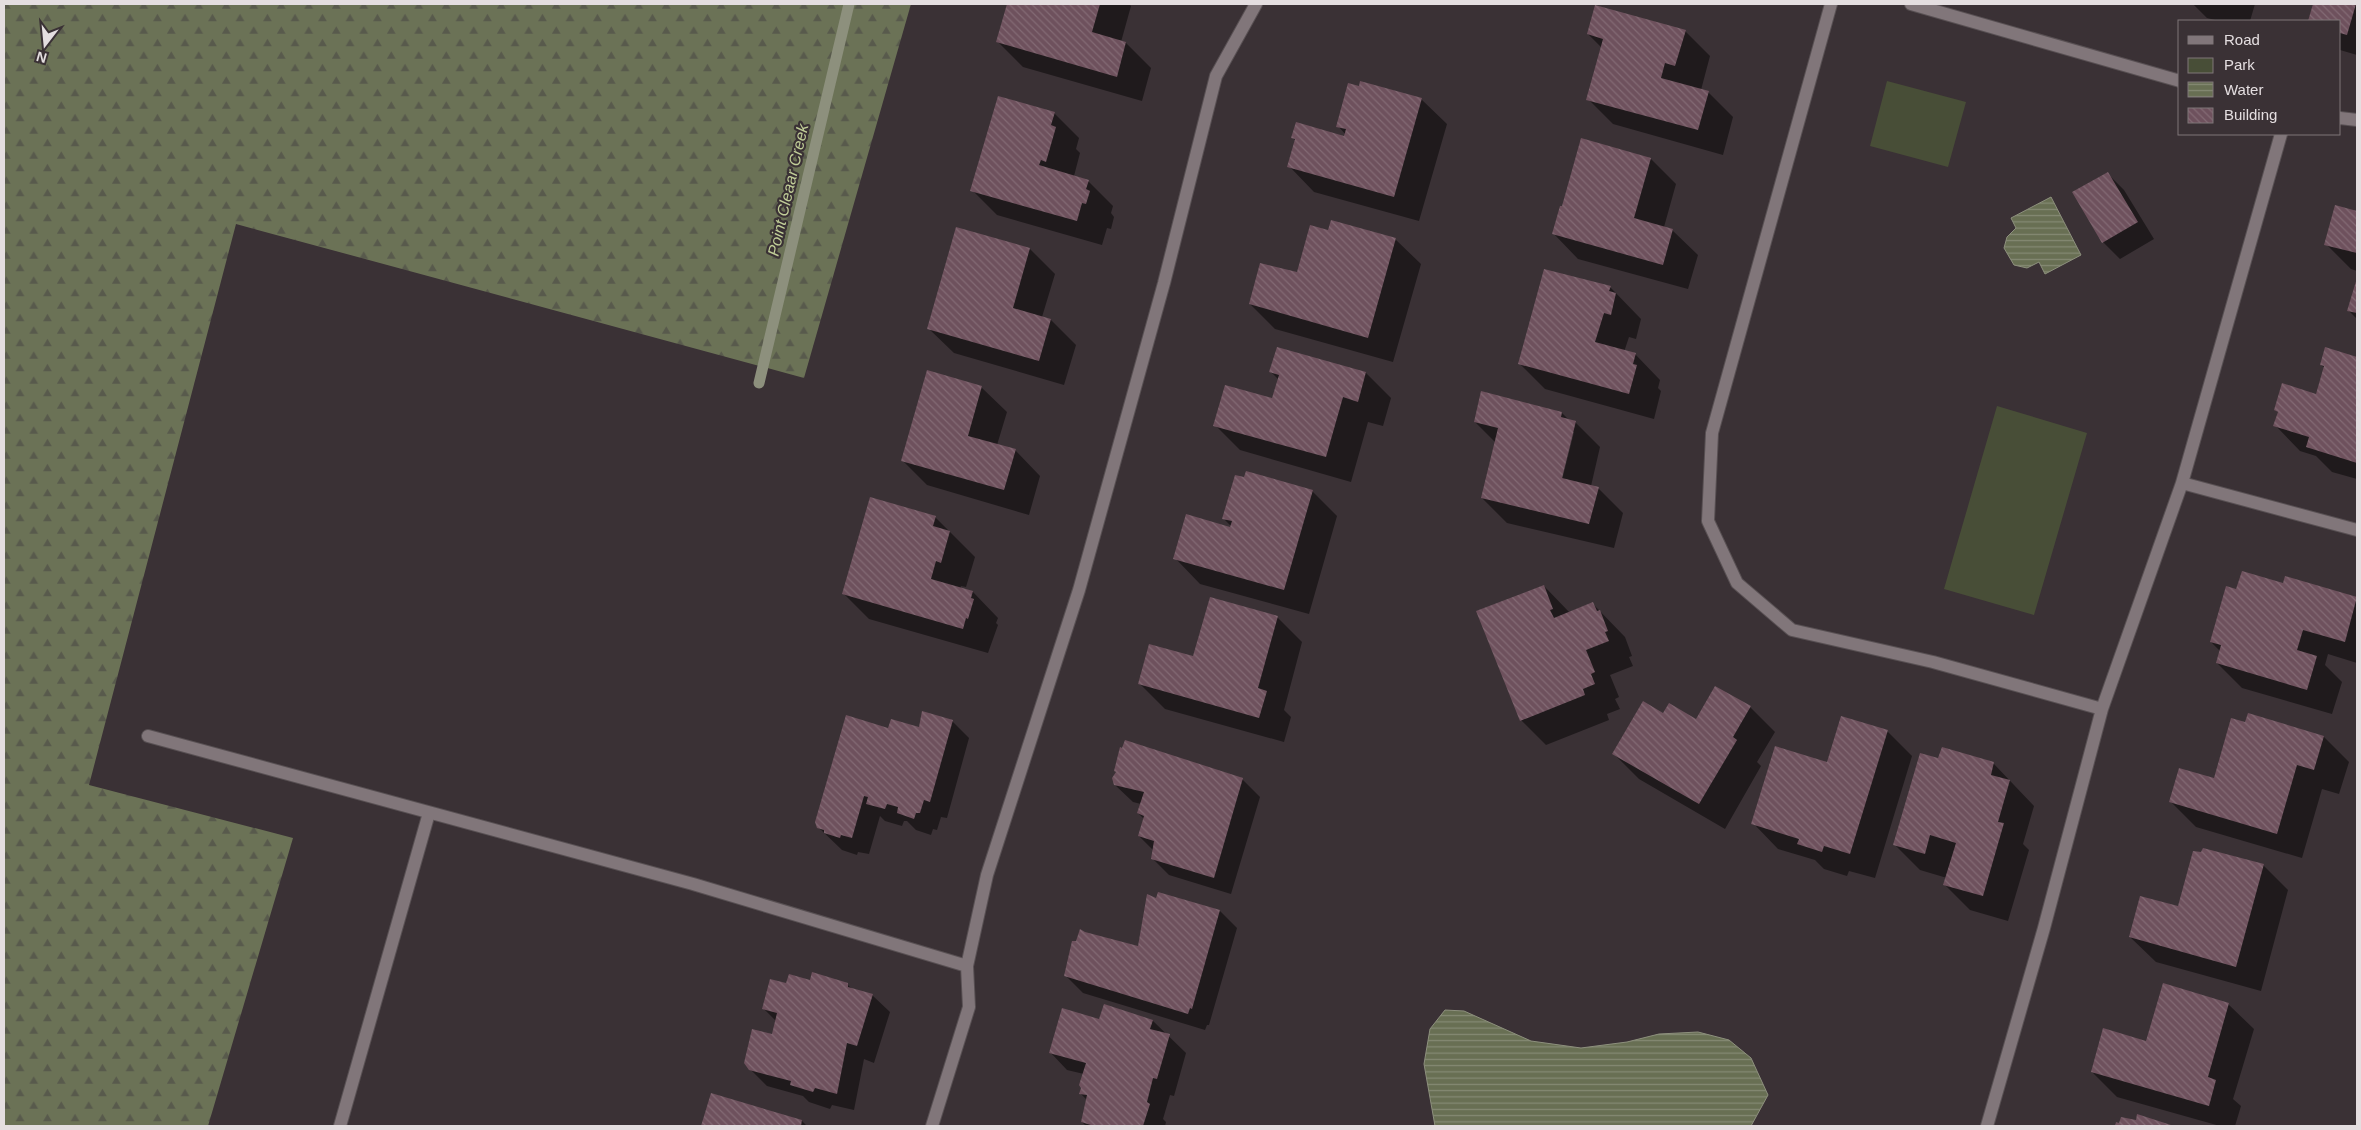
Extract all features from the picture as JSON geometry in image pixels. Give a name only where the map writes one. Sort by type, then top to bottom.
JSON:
[{"type":"street","points":[[932,1126],[969,1007],[967,966],[987,875],[1079,590],[1164,283],[1216,76],[1256,4]]},
{"type":"street","points":[[1831,4],[1712,433],[1708,521],[1737,583],[1792,630],[1933,662],[2102,708]]},
{"type":"street","points":[[1911,4],[2178,80]]},
{"type":"street","points":[[2341,118],[2357,120]]},
{"type":"street","points":[[1987,1126],[2044,928],[2102,708],[2182,483],[2281,135]]},
{"type":"street","points":[[2182,483],[2357,530]]},
{"type":"street","points":[[148,736],[693,884],[967,966]]},
{"type":"street","points":[[340,1126],[429,813]]},
{"type":"green space","points":[[4,4],[911,4],[804,378],[236,224],[89,785],[293,838],[208,1126],[4,1126]]},
{"type":"green space","points":[[1887,81],[1966,102],[1948,167],[1870,146]]},
{"type":"green space","points":[[1997,406],[2087,433],[2034,615],[1944,589]]},
{"type":"water","points":[[2051,197],[2081,255],[2045,274],[2039,262],[2027,268],[2014,265],[2004,248],[2007,237],[2016,228],[2011,218]]},
{"type":"water","points":[[1445,1010],[1464,1011],[1531,1041],[1581,1048],[1627,1042],[1659,1034],[1698,1032],[1729,1040],[1751,1058],[1768,1095],[1751,1126],[1435,1126],[1424,1064],[1430,1029]]},
{"type":"building","points":[[1007,4],[1100,4],[1092,32],[1126,42],[1117,77],[996,42]]},
{"type":"building","points":[[2313,4],[2356,4],[2347,35],[2341,33],[2341,20],[2308,20]]},
{"type":"building","points":[[1595,5],[1686,30],[1675,66],[1665,63],[1661,78],[1709,91],[1698,130],[1586,100],[1603,39],[1587,34]]},
{"type":"building","points":[[1360,81],[1422,98],[1394,197],[1287,167],[1295,139],[1291,138],[1296,122],[1344,136],[1346,129],[1336,127],[1348,83],[1359,86]]},
{"type":"building","points":[[998,96],[1055,112],[1051,125],[1056,127],[1046,162],[1041,160],[1039,165],[1089,180],[1086,189],[1090,191],[1086,204],[1082,203],[1077,221],[970,191]]},
{"type":"building","points":[[1581,138],[1651,158],[1634,218],[1673,229],[1663,265],[1552,234]]},
{"type":"building","points":[[2108,172],[2138,222],[2102,243],[2072,192]]},
{"type":"building","points":[[2335,205],[2357,211],[2357,253],[2324,245]]},
{"type":"building","points":[[1331,220],[1396,238],[1368,338],[1249,304],[1260,263],[1297,272],[1310,225],[1328,230]]},
{"type":"building","points":[[956,227],[1030,248],[1013,308],[1051,319],[1039,361],[927,329]]},
{"type":"building","points":[[1544,269],[1611,286],[1609,291],[1616,293],[1611,315],[1604,313],[1595,342],[1636,353],[1633,364],[1637,365],[1629,394],[1518,364]]},
{"type":"building","points":[[2357,278],[2357,313],[2347,311]]},
{"type":"building","points":[[1277,347],[1366,372],[1358,402],[1343,397],[1326,457],[1213,426],[1225,385],[1272,398],[1279,375],[1269,372]]},
{"type":"building","points":[[2325,347],[2357,357],[2357,463],[2306,447],[2309,437],[2273,426],[2278,412],[2274,410],[2282,383],[2316,394],[2324,366],[2320,365]]},
{"type":"building","points":[[927,370],[982,386],[968,436],[1016,449],[1004,490],[901,461]]},
{"type":"building","points":[[1481,391],[1562,412],[1561,417],[1576,421],[1562,478],[1599,487],[1589,524],[1481,498],[1498,428],[1474,422]]},
{"type":"building","points":[[1246,471],[1313,490],[1284,590],[1173,559],[1186,514],[1230,527],[1232,521],[1222,519],[1235,475],[1244,477]]},
{"type":"building","points":[[870,497],[936,516],[933,526],[950,531],[941,563],[936,561],[931,579],[973,591],[971,598],[974,599],[963,629],[842,594]]},
{"type":"building","points":[[2242,571],[2283,583],[2285,576],[2357,597],[2345,642],[2303,630],[2297,650],[2317,656],[2307,690],[2216,663],[2221,645],[2210,642],[2226,586],[2236,589]]},
{"type":"building","points":[[1544,585],[1553,609],[1550,610],[1554,618],[1593,602],[1597,611],[1600,610],[1608,631],[1605,632],[1609,641],[1586,650],[1595,672],[1591,674],[1595,684],[1583,689],[1585,695],[1520,721],[1476,611]]},
{"type":"building","points":[[1210,597],[1278,616],[1258,688],[1267,691],[1259,718],[1138,684],[1149,644],[1193,656]]},
{"type":"building","points":[[1715,686],[1751,706],[1733,737],[1737,740],[1699,804],[1612,754],[1643,701],[1663,713],[1669,703],[1696,719]]},
{"type":"building","points":[[922,711],[953,720],[930,802],[924,800],[920,813],[916,813],[914,819],[897,813],[898,807],[887,804],[885,809],[866,804],[868,797],[864,796],[852,838],[841,835],[840,838],[824,833],[824,830],[817,828],[815,822],[846,715],[888,728],[891,719],[919,727]]},
{"type":"building","points":[[2248,713],[2324,736],[2314,770],[2297,765],[2277,834],[2169,802],[2179,768],[2214,778],[2231,718],[2245,722]]},
{"type":"building","points":[[1841,716],[1888,730],[1850,854],[1824,846],[1822,852],[1797,844],[1799,839],[1751,824],[1775,746],[1827,762]]},
{"type":"building","points":[[1125,740],[1243,778],[1214,878],[1151,859],[1154,841],[1138,836],[1144,816],[1137,813],[1144,792],[1114,785],[1112,778],[1116,772],[1114,771],[1120,747],[1122,748]]},
{"type":"building","points":[[1942,747],[1994,762],[1991,775],[2010,780],[1998,822],[2004,823],[1983,896],[1943,885],[1956,843],[1930,835],[1925,854],[1893,845],[1920,753],[1938,758]]},
{"type":"building","points":[[2203,848],[2264,864],[2236,967],[2129,937],[2140,896],[2178,906],[2193,851],[2201,852]]},
{"type":"building","points":[[1158,892],[1220,910],[1192,1009],[1190,1008],[1188,1014],[1064,976],[1072,941],[1076,941],[1080,929],[1138,946],[1147,894],[1156,898]]},
{"type":"building","points":[[812,972],[848,983],[848,987],[873,994],[857,1046],[847,1043],[837,1094],[815,1088],[813,1092],[790,1085],[791,1081],[749,1070],[744,1063],[752,1029],[772,1034],[777,1013],[762,1009],[770,979],[786,983],[789,974],[810,980]]},
{"type":"building","points":[[2163,983],[2229,1003],[2208,1077],[2216,1080],[2209,1106],[2091,1072],[2103,1028],[2146,1041]]},
{"type":"building","points":[[1104,1004],[1153,1020],[1150,1029],[1170,1034],[1157,1079],[1153,1078],[1147,1102],[1150,1104],[1143,1126],[1094,1126],[1081,1122],[1087,1095],[1079,1094],[1081,1088],[1079,1085],[1086,1063],[1049,1053],[1062,1008],[1099,1019]]},
{"type":"building","points":[[711,1093],[802,1120],[801,1126],[701,1126]]},
{"type":"building","points":[[2137,1114],[2174,1126],[2115,1126],[2116,1122],[2119,1123],[2121,1117],[2136,1120]]},
{"type":"waterway","name":"Point Cleaar Creek","points":[[759,383],[849,4]]}]
